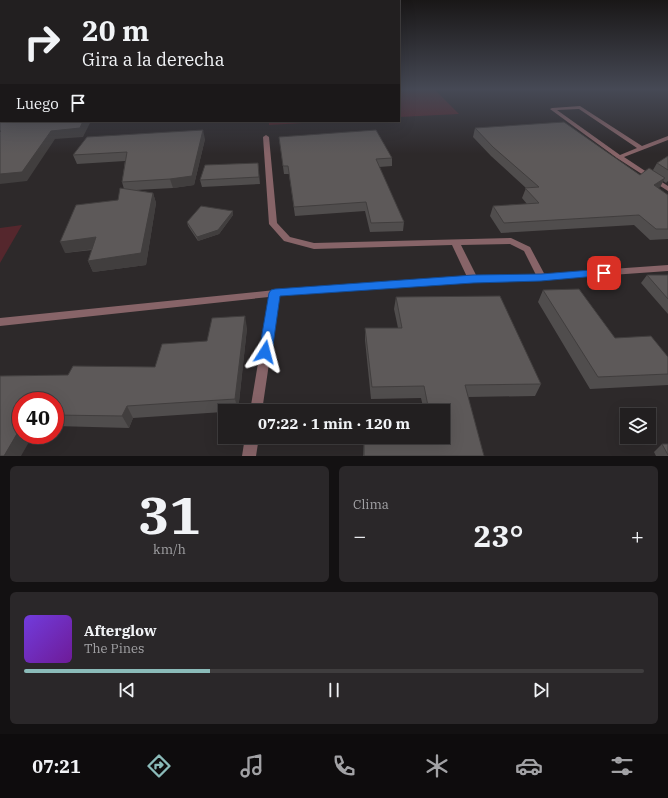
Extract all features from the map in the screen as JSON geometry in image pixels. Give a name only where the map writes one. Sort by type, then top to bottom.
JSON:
[{"type":"street","points":[[555,111],[619,157],[667,188]]},
{"type":"street","points":[[586,111],[641,148]]},
{"type":"street","points":[[266,137],[273,224],[287,239],[314,246],[511,241],[527,249],[541,277]]},
{"type":"street","points":[[619,157],[668,138]]},
{"type":"street","points":[[455,242],[473,279]]},
{"type":"street","points":[[0,322],[275,293],[473,279],[541,277],[668,268]]},
{"type":"street","points":[[257,404],[275,293]]},
{"type":"street","points":[[249,456],[251,444]]},
{"type":"shaded area","points":[[400,111],[456,111],[459,114],[400,117]]},
{"type":"shaded area","points":[[269,122],[320,122],[269,125]]},
{"type":"shaded area","points":[[22,225],[0,263],[0,228]]},
{"type":"building","points":[[0,122],[83,122],[80,128],[51,131],[22,172],[0,174]]},
{"type":"building","points":[[564,122],[640,175],[649,168],[665,178],[654,185],[668,195],[668,229],[656,229],[639,215],[504,223],[493,206],[539,203],[525,188],[539,187],[493,147],[475,128]]},
{"type":"building","points":[[203,130],[192,176],[122,182],[127,152],[73,155],[87,137]]},
{"type":"building","points":[[376,130],[392,158],[376,159],[404,222],[371,223],[366,202],[294,207],[288,166],[283,166],[279,137]]},
{"type":"building","points":[[668,156],[668,170],[657,163]]},
{"type":"building","points":[[258,163],[259,177],[200,180],[205,165]]},
{"type":"building","points":[[120,188],[153,193],[141,253],[88,261],[96,237],[60,242],[76,205],[118,200]]},
{"type":"building","points":[[201,206],[233,211],[218,230],[197,237],[187,222]]},
{"type":"building","points":[[647,275],[668,275],[668,299]]},
{"type":"building","points":[[579,289],[615,338],[651,336],[668,357],[668,374],[598,377],[543,290]]},
{"type":"building","points":[[500,296],[541,384],[465,385],[484,456],[364,456],[364,444],[450,444],[450,404],[428,404],[424,386],[372,387],[365,328],[402,328],[396,297]]},
{"type":"building","points":[[245,316],[235,399],[127,406],[122,416],[64,415],[64,392],[12,392],[12,442],[4,456],[0,456],[0,376],[68,375],[73,366],[155,367],[162,344],[207,341],[212,318]]},
{"type":"building","points":[[662,444],[668,444],[668,455]]},
{"type":"route","points":[[265,352],[275,293],[473,279],[604,273]]}]
